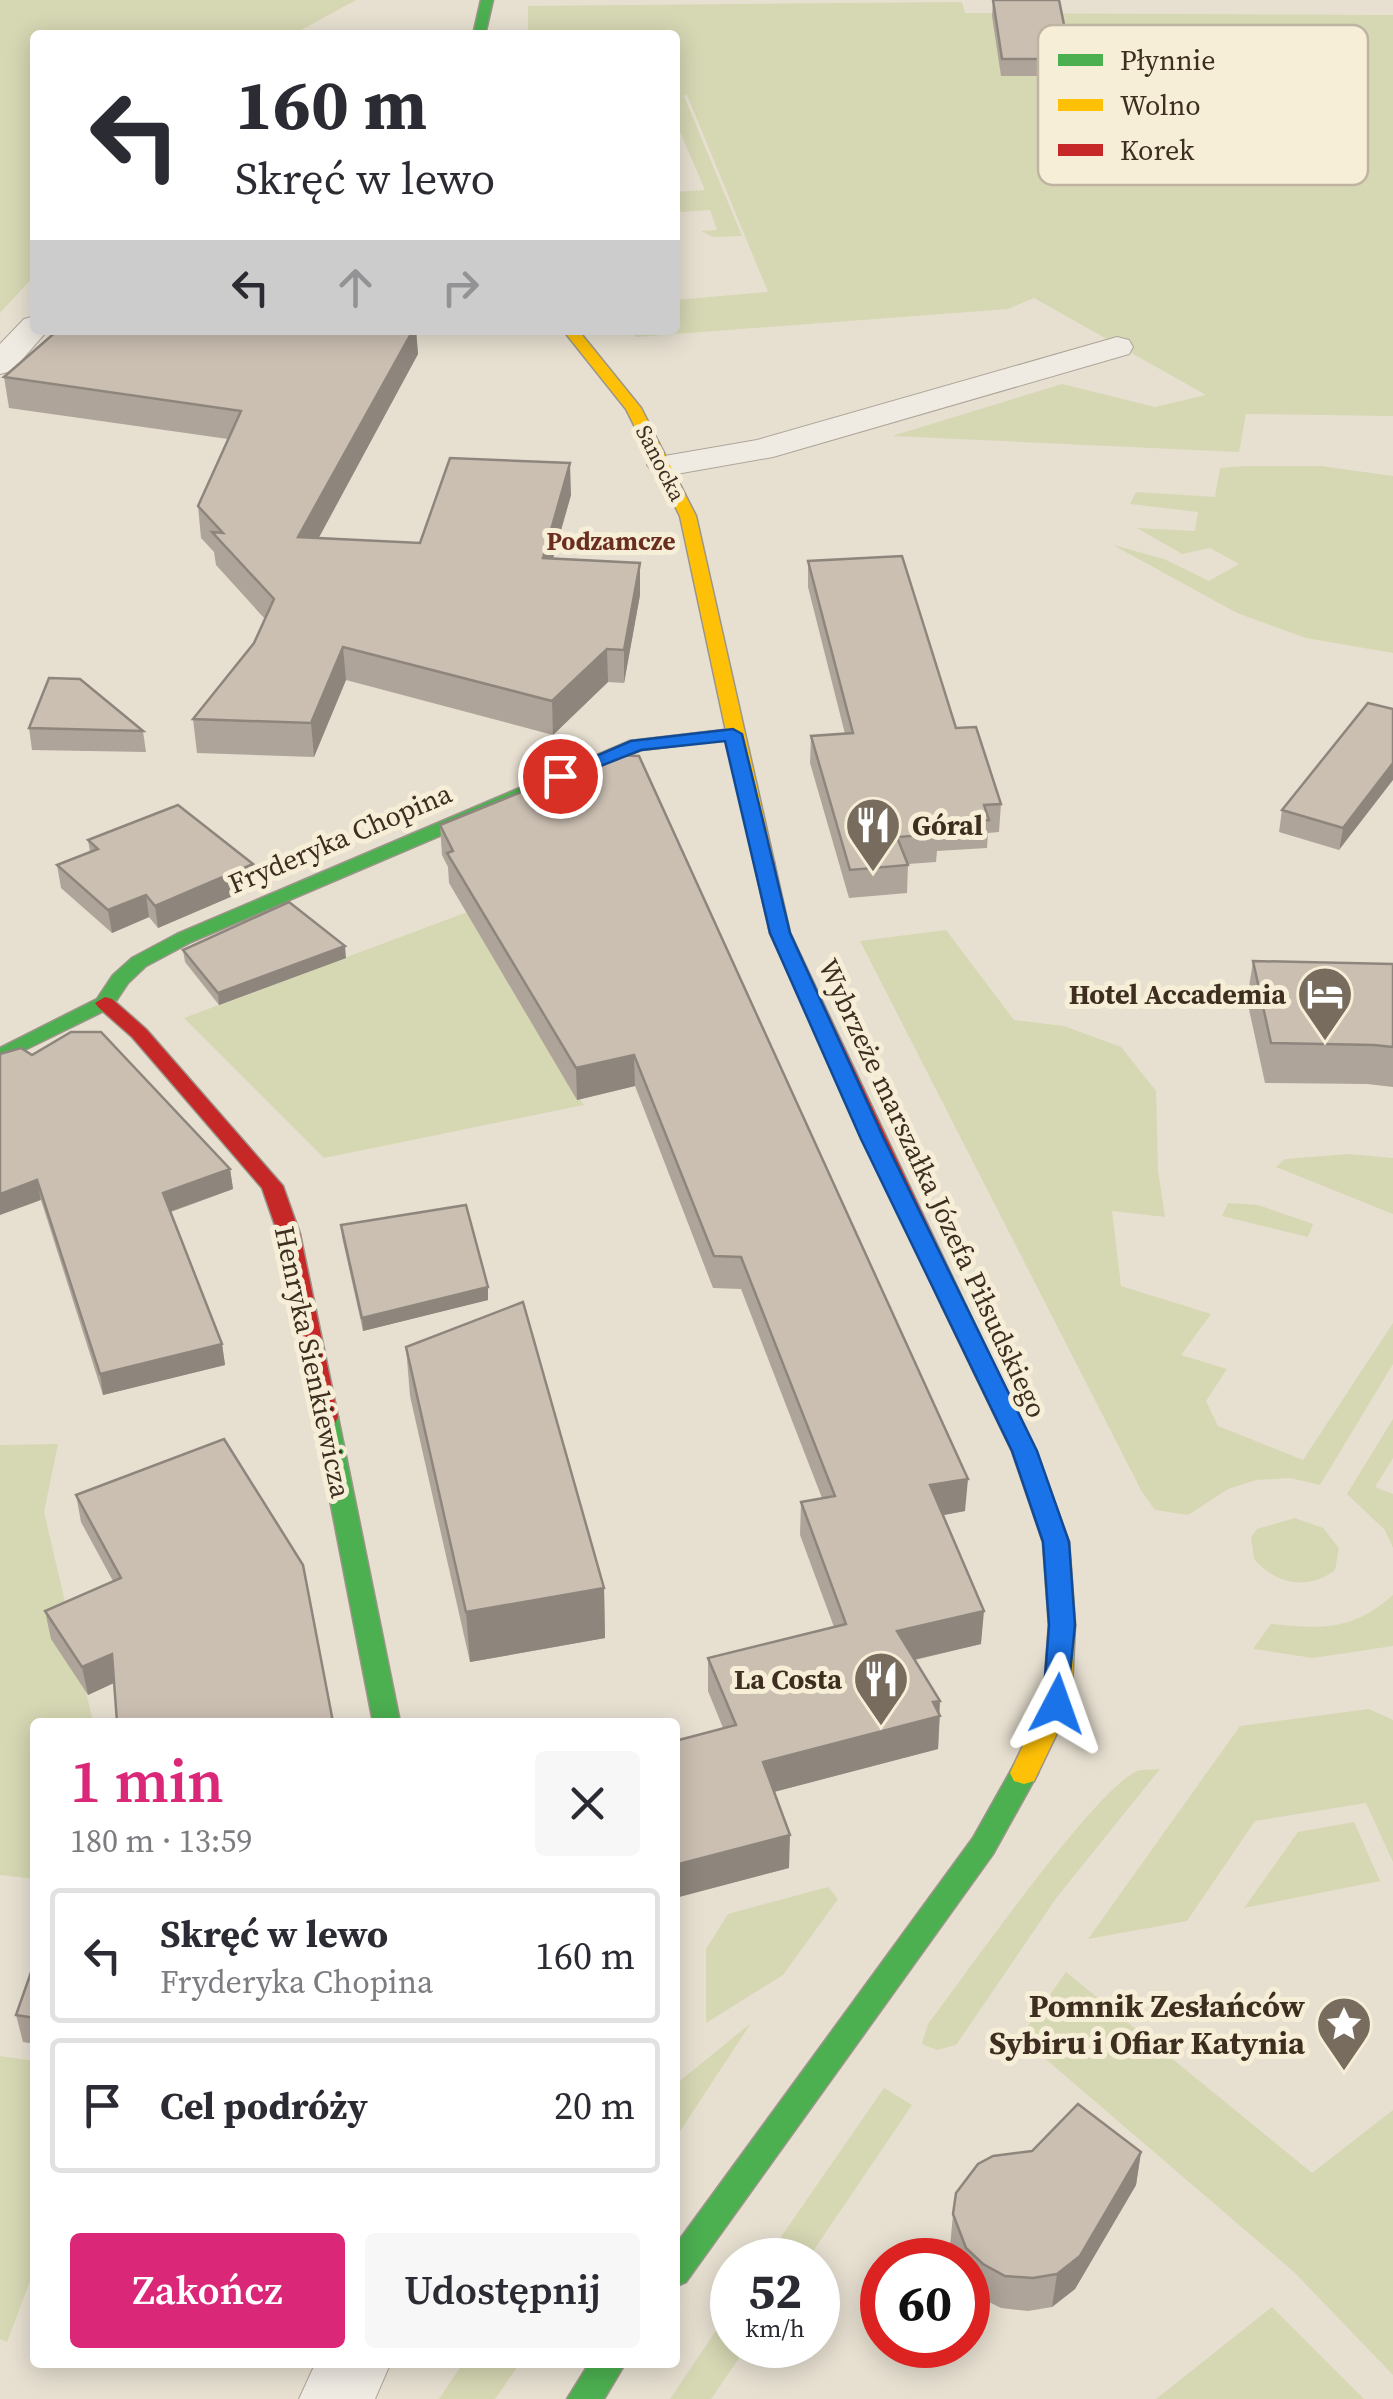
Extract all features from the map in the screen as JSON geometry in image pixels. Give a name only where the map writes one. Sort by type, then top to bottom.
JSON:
[{"type":"main road","points":[[480,30],[486,0]]},
{"type":"main road","name":"Sanocka","points":[[574,335],[633,408],[688,516],[733,734]]},
{"type":"main road","name":"Fryderyka Chopina","points":[[0,1056],[105,1003],[129,970],[184,938],[638,745],[733,734]]},
{"type":"main road","name":"Wybrzeże marszałka Józefa Piłsudskiego","points":[[680,2265],[983,1846],[1032,1761],[1057,1704],[1062,1625],[1056,1542],[1024,1451],[872,1139],[780,933],[733,734]]},
{"type":"main road","name":"Henryka Sienkiewicza","points":[[105,1003],[139,1032],[272,1186],[289,1234],[386,1718]]},
{"type":"main road","points":[[584,2399],[606,2368]]},
{"type":"street","points":[[0,364],[30,331]]},
{"type":"street","points":[[664,465],[761,450],[1117,347]]},
{"type":"street","points":[[336,2399],[352,2368]]},
{"type":"green space","points":[[0,0],[356,0],[301,30],[30,30],[30,280],[0,313]]},
{"type":"green space","points":[[962,2],[965,13],[1393,15],[1393,416],[1246,414],[1239,452],[892,436],[1062,384],[1155,407],[1206,395],[1034,298],[1008,309],[680,334],[680,300],[768,292],[687,95],[684,96],[742,236],[713,237],[701,231],[717,230],[710,210],[681,212],[680,192],[705,190],[680,132],[680,30],[528,30],[528,6]]},
{"type":"green space","points":[[1321,466],[1393,476],[1393,653],[1306,638],[1237,613],[1113,545],[1164,559],[1209,581],[1239,564],[1210,548],[1182,554],[1137,528],[1195,531],[1198,512],[1130,504],[1136,492],[1215,497],[1220,468]]},
{"type":"green space","points":[[470,911],[493,958],[584,1105],[324,1158],[184,1018]]},
{"type":"green space","points":[[946,930],[1014,1020],[1064,1026],[1121,1047],[1156,1091],[1158,1170],[1165,1217],[1112,1211],[1121,1286],[1211,1314],[1181,1355],[1227,1369],[1206,1401],[1218,1426],[1303,1460],[1393,1323],[1393,1364],[1320,1485],[1290,1478],[1256,1480],[1228,1489],[1188,1515],[1155,1510],[1142,1492],[860,941]]},
{"type":"green space","points":[[1348,1154],[1393,1158],[1393,1214],[1276,1167],[1285,1159]]},
{"type":"green space","points":[[1228,1203],[1258,1205],[1313,1224],[1308,1237],[1222,1216]]},
{"type":"green space","points":[[1393,1419],[1393,1458],[1375,1487],[1393,1494],[1393,1548],[1385,1530],[1347,1494]]},
{"type":"green space","points":[[58,1444],[44,1512],[92,1718],[30,1718],[30,1878],[0,1875],[0,1445]]},
{"type":"green space","points":[[1295,1518],[1323,1528],[1339,1548],[1335,1570],[1325,1577],[1292,1582],[1262,1568],[1254,1559],[1251,1538],[1257,1529]]},
{"type":"green space","points":[[1393,1595],[1393,1646],[1313,1658],[1253,1649],[1271,1624],[1336,1625],[1364,1615]]},
{"type":"green space","points":[[1369,1709],[1393,1720],[1393,1862],[1366,1803],[1255,1821],[1187,1921],[1088,1939],[1240,1726]]},
{"type":"green space","points":[[1160,1769],[1057,1897],[956,2045],[937,2050],[922,2044],[928,2024],[1091,1812],[1137,1771]]},
{"type":"green space","points":[[1354,1822],[1380,1881],[1244,1908],[1298,1832]]},
{"type":"green space","points":[[828,1887],[838,1899],[783,1975],[706,2023],[706,1949],[728,1914]]},
{"type":"green space","points":[[1066,1972],[1312,2173],[1393,2110],[1393,2375],[1294,2272],[1020,2037]]},
{"type":"green space","points":[[751,2023],[680,2131],[680,2081]]},
{"type":"green space","points":[[0,2056],[30,2060],[30,2281],[7,2342],[0,2339]]},
{"type":"green space","points":[[884,2088],[912,2105],[822,2238],[780,2238]]},
{"type":"green space","points":[[1272,2307],[1364,2399],[1156,2399]]},
{"type":"green space","points":[[710,2340],[710,2368],[732,2368],[711,2399],[670,2399]]},
{"type":"green space","points":[[459,2368],[517,2368],[495,2399],[439,2399]]},
{"type":"building","points":[[993,0],[1059,0],[1064,25],[1038,25],[1038,59],[1002,59]]},
{"type":"building","points":[[52,335],[410,335],[298,537],[420,543],[450,458],[570,463],[543,558],[640,563],[624,650],[607,649],[552,701],[343,647],[311,723],[193,719],[254,643],[274,599],[212,532],[223,533],[198,506],[241,411],[4,377]]},
{"type":"building","points":[[902,556],[956,728],[976,727],[1001,804],[984,805],[989,820],[934,824],[938,834],[897,837],[908,865],[850,870],[811,736],[853,733],[808,561]]},
{"type":"building","points":[[49,678],[80,679],[143,731],[29,728]]},
{"type":"building","points":[[1368,703],[1393,709],[1393,763],[1343,828],[1282,810]]},
{"type":"building","points":[[613,755],[639,756],[968,1479],[930,1485],[984,1611],[897,1631],[940,1701],[933,1702],[940,1716],[763,1762],[790,1835],[680,1864],[680,1740],[736,1725],[708,1658],[846,1624],[801,1502],[835,1496],[741,1257],[714,1256],[634,1055],[576,1068],[447,853],[453,851],[440,825]]},
{"type":"building","points":[[178,805],[253,864],[155,906],[146,895],[108,910],[57,865],[98,849],[88,840]]},
{"type":"building","points":[[289,902],[345,946],[218,993],[183,950]]},
{"type":"building","points":[[1253,961],[1393,964],[1393,1047],[1271,1043]]},
{"type":"building","points":[[71,1032],[101,1032],[230,1169],[163,1193],[222,1344],[100,1374],[37,1180],[0,1194],[0,1054],[21,1048],[32,1055]]},
{"type":"building","points":[[466,1205],[488,1287],[362,1318],[341,1225]]},
{"type":"building","points":[[523,1302],[604,1588],[466,1612],[406,1347]]},
{"type":"building","points":[[224,1439],[303,1565],[332,1718],[117,1718],[112,1654],[82,1667],[45,1611],[121,1578],[76,1495]]},
{"type":"building","points":[[30,1975],[30,2017],[16,2015]]},
{"type":"building","points":[[1078,2104],[1141,2152],[1080,2256],[1057,2274],[1033,2278],[1005,2276],[990,2268],[990,2238],[962,2238],[953,2214],[956,2193],[978,2164],[993,2156],[1032,2151]]},
{"type":"traffic: fast","points":[[480,30],[487,0]]},
{"type":"traffic: fast","points":[[0,1056],[105,1003],[120,979],[139,962],[184,938],[637,745],[733,734]]},
{"type":"traffic: fast","points":[[326,1417],[386,1718]]},
{"type":"traffic: fast","points":[[680,2265],[983,1846],[1024,1773]]},
{"type":"traffic: fast","points":[[584,2399],[606,2368]]},
{"type":"traffic: slow","points":[[574,335],[633,408],[688,516],[764,862]]},
{"type":"traffic: slow","points":[[954,1306],[1024,1451],[1056,1542],[1062,1625],[1057,1704],[1024,1773]]},
{"type":"traffic: jam","points":[[764,862],[780,933],[954,1306]]},
{"type":"traffic: jam","points":[[105,1003],[139,1033],[272,1186],[289,1234],[326,1417]]},
{"type":"place","name":"Góral","points":[[873,874]]},
{"type":"place","name":"Hotel Accademia","points":[[1325,1043]]},
{"type":"place","name":"La Costa","points":[[881,1728]]},
{"type":"place","name":"Pomnik Zesłańców Sybiru i Ofiar Katynia","points":[[1344,2073]]},
{"type":"district","name":"Podzamcze","points":[[611,541]]},
{"type":"route","points":[[560,776],[638,745],[733,734],[780,933],[872,1139],[1024,1451],[1056,1542],[1062,1625],[1057,1704]]}]
